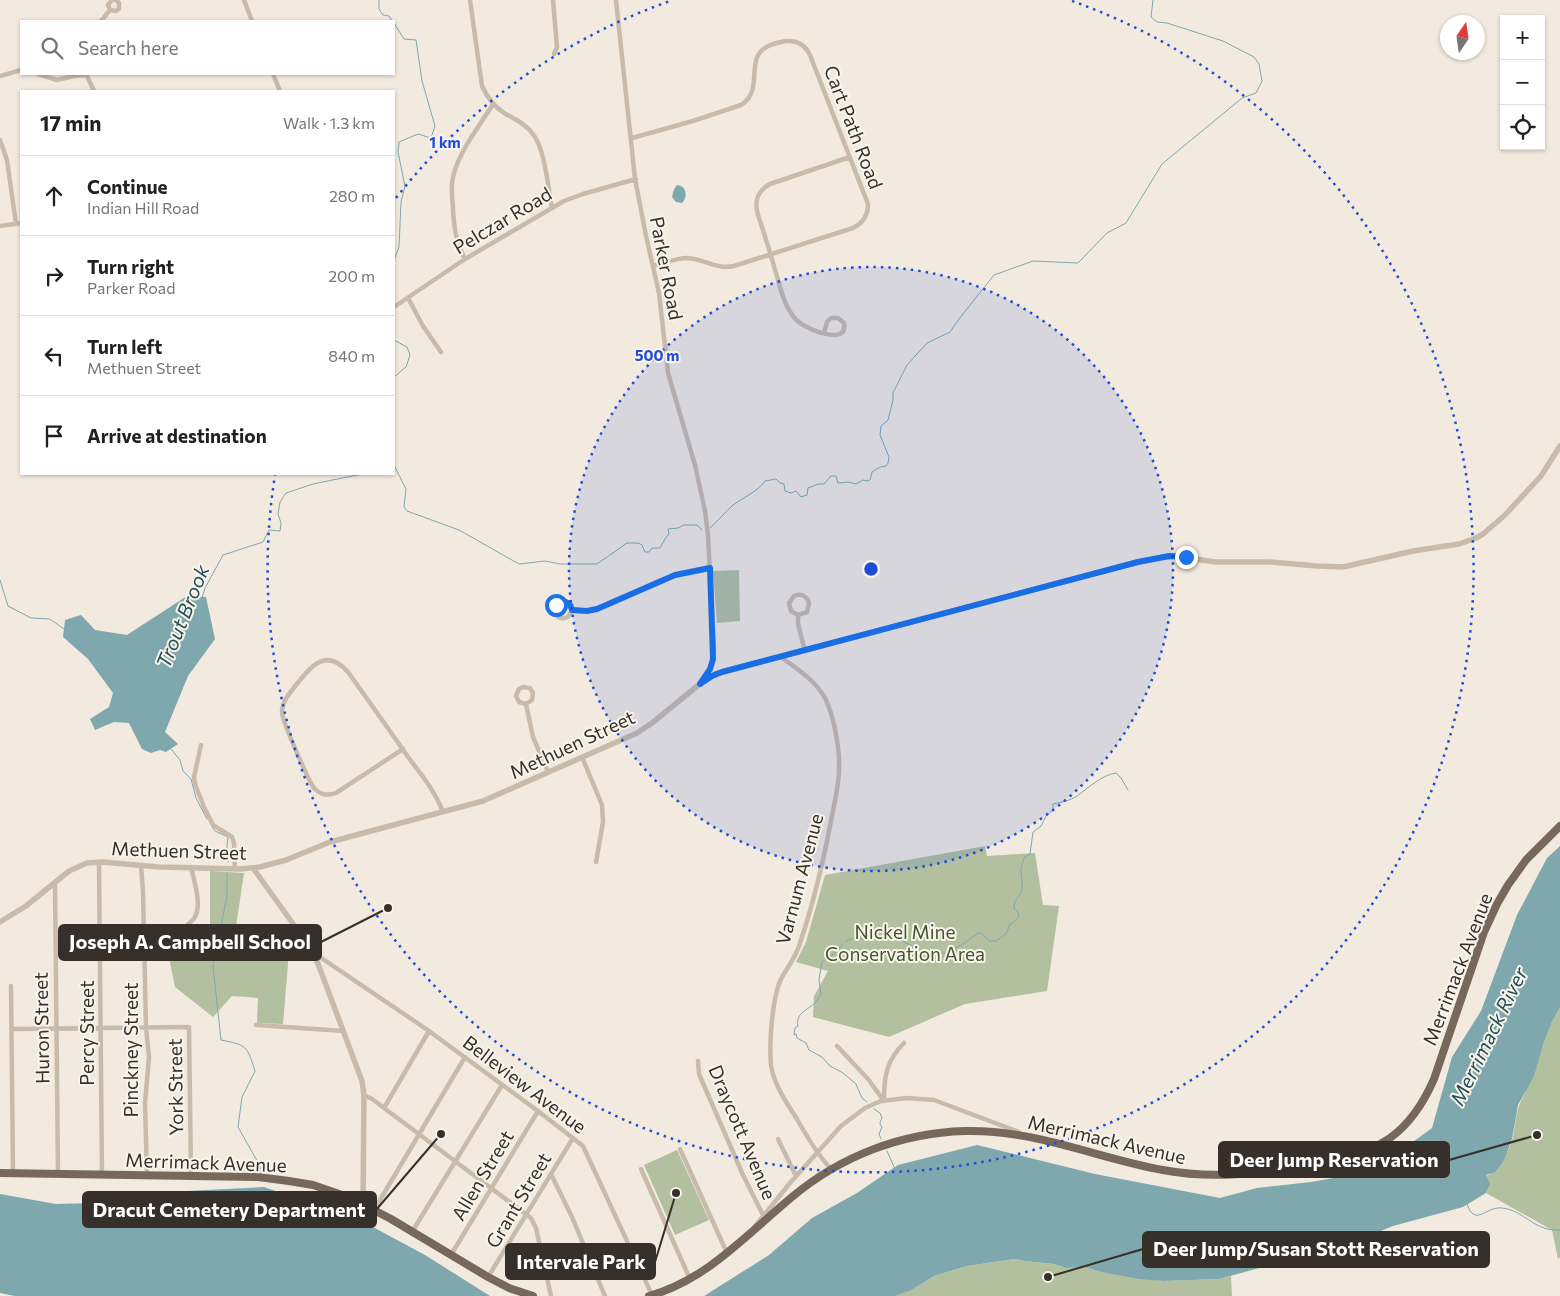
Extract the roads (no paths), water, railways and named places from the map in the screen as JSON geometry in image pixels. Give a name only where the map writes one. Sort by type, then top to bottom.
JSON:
[{"type":"main road","name":"Merrimack Avenue","points":[[651,1296],[690,1280],[711,1266],[792,1197],[831,1169],[863,1153],[900,1140],[932,1134],[984,1131],[1007,1133],[1161,1170],[1187,1174],[1222,1175],[1250,1174],[1348,1158],[1373,1147],[1389,1138],[1412,1118],[1429,1091],[1484,932],[1501,895],[1529,857],[1560,826]]},
{"type":"main road","name":"Merrimack Avenue","points":[[0,1173],[258,1177],[324,1188],[363,1204],[509,1288],[533,1296]]},
{"type":"street","points":[[110,10],[108,5],[112,0]]},
{"type":"street","points":[[110,10],[114,12],[119,9],[119,3],[116,0]]},
{"type":"street","points":[[244,0],[252,20]]},
{"type":"street","points":[[470,0],[481,81],[487,96],[493,104],[528,128],[537,139],[552,208]]},
{"type":"street","points":[[553,0],[557,47],[554,54]]},
{"type":"street","name":"Parker Road","points":[[616,0],[640,209],[660,298],[668,373],[700,488],[708,535],[713,659],[710,669],[700,684]]},
{"type":"street","points":[[102,20],[110,10]]},
{"type":"street","name":"Cart Path Road","points":[[632,138],[742,105],[748,100],[753,90],[754,63],[759,53],[768,45],[789,40],[800,44],[808,52],[868,204],[868,212],[862,222],[849,230],[724,268],[690,258],[678,259],[653,266]]},
{"type":"street","points":[[0,76],[20,70]]},
{"type":"street","points":[[41,75],[57,80],[80,75]]},
{"type":"street","points":[[86,75],[94,90]]},
{"type":"street","points":[[273,75],[280,90]]},
{"type":"street","points":[[465,259],[455,232],[453,178],[463,153],[493,104]]},
{"type":"street","points":[[0,140],[6,154],[19,224],[0,226]]},
{"type":"street","points":[[824,333],[827,322],[831,318],[836,317],[843,321],[844,328],[839,334],[834,335],[824,333],[802,324],[790,312],[756,211],[756,198],[762,189],[775,182],[850,157]]},
{"type":"street","name":"Pelczar Road","points":[[395,306],[465,259],[569,198],[636,179]]},
{"type":"street","points":[[408,298],[422,326],[441,352]]},
{"type":"street","name":"Methuen Street","points":[[0,922],[26,906],[54,882],[75,868],[87,863],[235,869],[278,863],[330,842],[483,801],[637,733],[700,684],[722,672],[1159,558],[1180,556],[1216,562],[1270,562],[1343,567],[1413,551],[1459,544],[1483,534],[1505,515],[1541,476],[1560,446]]},
{"type":"street","points":[[572,610],[587,611],[597,609],[675,575],[710,568]]},
{"type":"street","points":[[800,595],[808,599],[809,606],[805,613],[798,614],[791,611],[789,603],[792,597],[800,595]]},
{"type":"street","points":[[563,601],[570,605],[572,610],[568,617],[562,619],[554,611],[558,603],[563,601]]},
{"type":"street","points":[[798,614],[798,624],[805,651]]},
{"type":"street","name":"Varnum Avenue","points":[[781,657],[806,676],[825,698],[832,718],[839,762],[837,788],[821,872],[798,949],[781,980],[774,1002],[771,1062],[773,1076],[782,1096],[817,1153],[831,1169]]},
{"type":"street","points":[[403,749],[336,793],[329,795],[321,794],[314,789],[308,779],[282,717],[283,704],[312,666],[320,661],[330,660],[342,666],[348,672],[403,749],[436,796],[443,812]]},
{"type":"street","points":[[526,704],[533,736],[548,772]]},
{"type":"street","points":[[201,745],[194,774],[195,784],[204,807],[214,825],[232,837],[235,869]]},
{"type":"street","points":[[582,757],[602,805],[602,822],[596,862]]},
{"type":"street","name":"Percy Street","points":[[99,862],[102,1175]]},
{"type":"street","name":"Pinckney Street","points":[[141,866],[144,898],[146,1028],[149,1057],[145,1103],[147,1175]]},
{"type":"street","points":[[186,926],[195,917],[197,903],[191,868]]},
{"type":"street","points":[[253,868],[314,953],[362,1082],[364,1095],[363,1204]]},
{"type":"street","name":"Huron Street","points":[[54,882],[58,1174]]},
{"type":"street","name":"Belleview Avenue","points":[[314,953],[429,1031],[583,1146],[651,1296]]},
{"type":"street","points":[[12,986],[13,1173]]},
{"type":"street","points":[[256,1026],[344,1031]]},
{"type":"street","name":"York Street","points":[[146,1028],[189,1027],[191,1176]]},
{"type":"street","points":[[12,1030],[146,1028]]},
{"type":"street","points":[[384,1108],[429,1031]]},
{"type":"street","points":[[884,1101],[888,1064],[904,1043]]},
{"type":"street","points":[[837,1046],[868,1079],[884,1101]]},
{"type":"street","points":[[374,1210],[466,1058]]},
{"type":"street","name":"Draycott Avenue","points":[[698,1061],[699,1074],[763,1216]]},
{"type":"street","points":[[412,1232],[502,1085]]},
{"type":"street","points":[[364,1095],[420,1134],[531,1218],[536,1228],[551,1296]]},
{"type":"street","points":[[747,1236],[796,1176],[841,1126],[865,1108],[884,1101],[907,1098],[934,1100],[1049,1142]]},
{"type":"street","name":"Allen Street","points":[[451,1255],[538,1111]]},
{"type":"street","name":"Grant Street","points":[[488,1277],[573,1138]]},
{"type":"street","points":[[778,1139],[796,1176]]},
{"type":"street","points":[[680,1149],[727,1253]]},
{"type":"street","points":[[641,1169],[690,1280]]},
{"type":"street","points":[[551,1174],[572,1217],[605,1296]]},
{"type":"water","points":[[677,185],[683,187],[686,192],[682,203],[676,202],[672,197]]},
{"type":"water","points":[[187,596],[206,597],[215,639],[188,676],[165,732],[178,744],[166,752],[160,750],[151,753],[142,749],[129,723],[114,722],[95,730],[90,719],[109,707],[113,693],[88,659],[63,637],[65,620],[81,615],[95,630],[127,635]]},
{"type":"water","name":"Merrimack River","points":[[1560,846],[1560,1007],[1543,1045],[1534,1076],[1518,1105],[1512,1139],[1503,1162],[1495,1172],[1486,1175],[1490,1184],[1486,1193],[1463,1207],[1393,1226],[1351,1243],[1219,1279],[1164,1281],[1139,1279],[1084,1267],[1066,1268],[1054,1264],[1015,1259],[967,1266],[934,1276],[910,1291],[895,1296],[704,1296],[769,1255],[812,1218],[857,1193],[898,1165],[977,1145],[1095,1174],[1220,1198],[1257,1188],[1311,1182],[1362,1173],[1395,1155],[1432,1128],[1452,1057],[1481,1011],[1517,915],[1547,858]]},
{"type":"water","points":[[264,1187],[358,1219],[425,1255],[490,1296],[15,1296],[0,1293],[0,1194],[56,1204],[138,1202],[187,1191]]},
{"type":"waterway","name":"Trout Brook","points":[[379,0],[379,9],[383,15],[389,16],[391,20]]},
{"type":"waterway","points":[[710,528],[733,505],[765,481],[776,479],[784,484],[785,491],[791,493],[796,491],[801,497],[807,495],[808,488],[824,484],[831,476],[836,476],[838,483],[848,482],[856,484],[863,480],[870,480],[872,472],[886,466],[888,463],[889,457],[880,435],[881,426],[888,420],[893,393],[907,365],[927,343],[950,332],[994,275],[1033,261],[1078,263],[1107,233],[1126,223],[1162,164],[1242,98],[1256,93],[1262,81],[1259,64],[1254,57],[1223,41],[1167,23],[1157,22],[1151,17],[1153,0]]},
{"type":"waterway","name":"Trout Brook","points":[[395,25],[404,39],[416,40],[422,81],[435,126],[431,138],[418,134],[399,142],[398,152],[405,186],[401,202],[399,247],[395,257]]},
{"type":"waterway","name":"Trout Brook","points":[[395,341],[407,347],[410,355],[406,367],[395,376]]},
{"type":"waterway","points":[[395,467],[406,489],[404,507],[407,511],[459,530],[519,564],[545,561],[560,564],[597,564],[627,543],[638,543],[642,545],[645,552],[649,552],[652,548],[660,548],[669,534],[668,529],[684,525],[697,525],[702,530]]},
{"type":"waterway","name":"Trout Brook","points":[[202,598],[205,588],[223,555],[263,542],[269,530],[280,531],[281,523],[278,514],[280,502],[286,493],[313,484],[357,475]]},
{"type":"waterway","points":[[0,580],[8,606],[31,618],[50,619],[64,629]]},
{"type":"waterway","points":[[171,749],[180,760],[183,771],[191,779],[196,798],[207,819]]},
{"type":"waterway","points":[[846,941],[854,938],[869,940],[880,936],[894,936],[929,954],[944,953],[963,944],[978,933],[981,933],[989,941],[996,941],[1006,934],[1010,924],[1018,918],[1018,912],[1014,909],[1014,906],[1022,889],[1021,869],[1024,857],[1030,854],[1033,832],[1041,826],[1046,816],[1053,810],[1053,804],[1074,798],[1100,779],[1116,773],[1128,790]]},
{"type":"waterway","points":[[212,827],[215,831],[228,837],[228,862]]},
{"type":"waterway","points":[[227,873],[227,896],[213,966],[221,1040],[236,1043],[245,1048],[255,1071],[242,1097],[238,1127],[260,1166],[262,1175]]},
{"type":"waterway","points":[[843,944],[835,953],[822,962],[819,979],[821,995],[816,1002],[800,1015],[794,1035],[796,1034],[797,1038],[806,1043],[809,1050],[822,1057],[830,1066],[843,1073],[856,1084],[862,1098],[867,1102]]},
{"type":"waterway","points":[[874,1109],[880,1113],[882,1118],[880,1123],[882,1127],[879,1134],[881,1139]]},
{"type":"waterway","points":[[887,1151],[895,1169]]},
{"type":"waterway","points":[[1467,1204],[1470,1211],[1477,1215],[1496,1208],[1508,1209],[1544,1228],[1560,1230]]},
{"type":"place","name":"Joseph A. Campbell School","points":[[388,908]]},
{"type":"place","name":"Dracut Cemetery Department","points":[[441,1134]]},
{"type":"place","name":"Deer Jump Reservation","points":[[1537,1135]]},
{"type":"place","name":"Intervale Park","points":[[676,1193]]},
{"type":"place","name":"Deer Jump/Susan Stott Reservation","points":[[1048,1277]]},
{"type":"park label","name":"Nickel Mine Conservation Area","points":[[905,942]]}]
